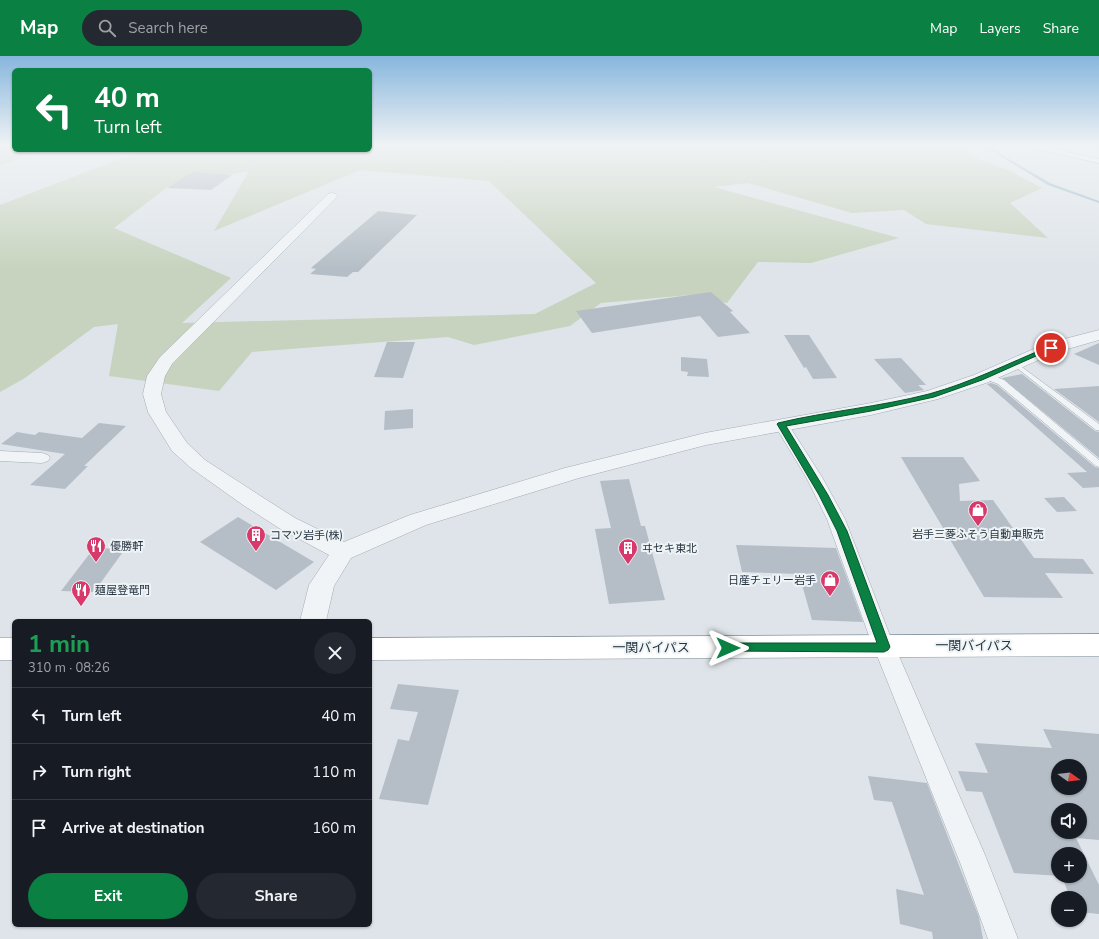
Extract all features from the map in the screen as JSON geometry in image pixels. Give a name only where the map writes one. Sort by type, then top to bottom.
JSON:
[{"type":"highway","name":"一関バイパス","points":[[372,649],[1099,645]]},
{"type":"highway","points":[[0,649],[12,649]]},
{"type":"street","points":[[332,196],[166,362],[156,376],[152,394],[157,412],[179,447],[198,464],[275,515],[343,552]]},
{"type":"street","points":[[314,619],[322,585],[343,552],[418,520],[572,473],[704,439],[871,409],[932,395],[980,378],[1051,348],[1099,336]]},
{"type":"street","points":[[781,424],[823,495],[842,531],[884,647],[975,865],[1003,939]]},
{"type":"street","points":[[0,456],[42,458]]},
{"type":"lane","points":[[1015,364],[1099,428]]},
{"type":"lane","points":[[991,378],[1001,382],[1099,464]]},
{"type":"green space","points":[[49,186],[168,186],[114,228],[231,278],[182,323],[535,314],[596,283],[494,186],[721,186],[714,187],[899,238],[811,263],[758,262],[727,303],[690,295],[601,303],[570,326],[474,345],[448,337],[252,352],[219,391],[109,376],[118,324],[94,327],[25,378],[0,392],[0,205]]},
{"type":"green space","points":[[240,186],[321,186],[214,231]]},
{"type":"green space","points":[[759,186],[1039,186],[1042,188],[1010,203],[1048,238],[926,224],[904,210],[852,213]]},
{"type":"building","points":[[170,186],[216,186],[211,190],[167,188]]},
{"type":"building","points":[[378,211],[417,215],[358,272],[353,272],[347,277],[310,274],[316,269],[311,268]]},
{"type":"building","points":[[711,292],[733,311],[730,312],[750,333],[718,337],[700,316],[592,333],[576,311]]},
{"type":"building","points":[[784,335],[809,335],[837,378],[813,379],[806,367],[804,368]]},
{"type":"building","points":[[387,342],[415,342],[403,378],[374,377]]},
{"type":"building","points":[[1099,343],[1099,365],[1074,354]]},
{"type":"building","points":[[681,357],[707,359],[709,377],[687,376],[688,372],[681,371]]},
{"type":"building","points":[[901,358],[926,385],[918,385],[924,390],[905,393],[874,359]]},
{"type":"building","points":[[1022,374],[1095,431],[1099,432],[1099,458],[1002,378]]},
{"type":"building","points":[[991,383],[997,385],[1095,467],[1099,468],[1099,487],[1083,488],[1067,473],[1087,472],[987,384]]},
{"type":"building","points":[[1099,386],[1099,422],[1054,389]]},
{"type":"building","points":[[413,409],[413,428],[384,430],[385,411]]},
{"type":"building","points":[[99,423],[126,426],[84,466],[88,466],[65,489],[30,485],[65,454],[1,444],[17,432],[35,435],[39,432],[82,438]]},
{"type":"building","name":"岩手三菱ふそう自動車販売","points":[[901,457],[963,457],[980,481],[959,484],[960,501],[993,500],[1034,558],[1083,559],[1094,574],[1045,573],[1063,598],[984,597]]},
{"type":"building","name":"ヰセキ東北","points":[[629,479],[641,526],[645,526],[665,600],[609,604],[595,529],[611,528],[600,481]]},
{"type":"building","points":[[1064,497],[1077,511],[1057,512],[1044,498]]},
{"type":"building","name":"コマツ岩手(株)","points":[[238,517],[314,562],[276,590],[200,542]]},
{"type":"building","name":"日産チェリー岩手","points":[[736,545],[836,548],[863,622],[812,620],[799,574],[742,572]]},
{"type":"building","points":[[94,548],[125,549],[94,592],[61,591]]},
{"type":"building","points":[[398,684],[459,690],[428,805],[379,799],[398,739],[409,741],[418,712],[390,709]]},
{"type":"building","points":[[1043,729],[1099,734],[1099,840],[1087,839],[1087,803],[1051,803],[1051,839],[1076,839],[1080,847],[1051,847],[1051,876],[1014,873],[982,792],[966,791],[958,771],[988,773],[975,743],[1052,748]]},
{"type":"building","points":[[868,776],[927,783],[979,917],[983,939],[933,939],[932,932],[900,924],[896,889],[924,895],[892,802],[874,800]]},
{"type":"building","points":[[1087,860],[1099,885],[1099,914],[1087,913],[1087,891],[1067,891],[1065,883],[1087,883]]},
{"type":"waterway","points":[[1055,186],[1099,202]]},
{"type":"place","name":"岩手三菱ふそう自動車販売","points":[[978,527]]},
{"type":"place","name":"コマツ岩手(株)","points":[[256,552]]},
{"type":"place","name":"優勝軒","points":[[96,563]]},
{"type":"place","name":"ヰセキ東北","points":[[628,565]]},
{"type":"place","name":"日産チェリー岩手","points":[[830,597]]},
{"type":"place","name":"麺屋登竜門","points":[[81,607]]},
{"type":"route","points":[[728,648],[884,647],[842,531],[823,495],[781,424],[871,409],[932,395],[980,378],[1051,348]]}]
